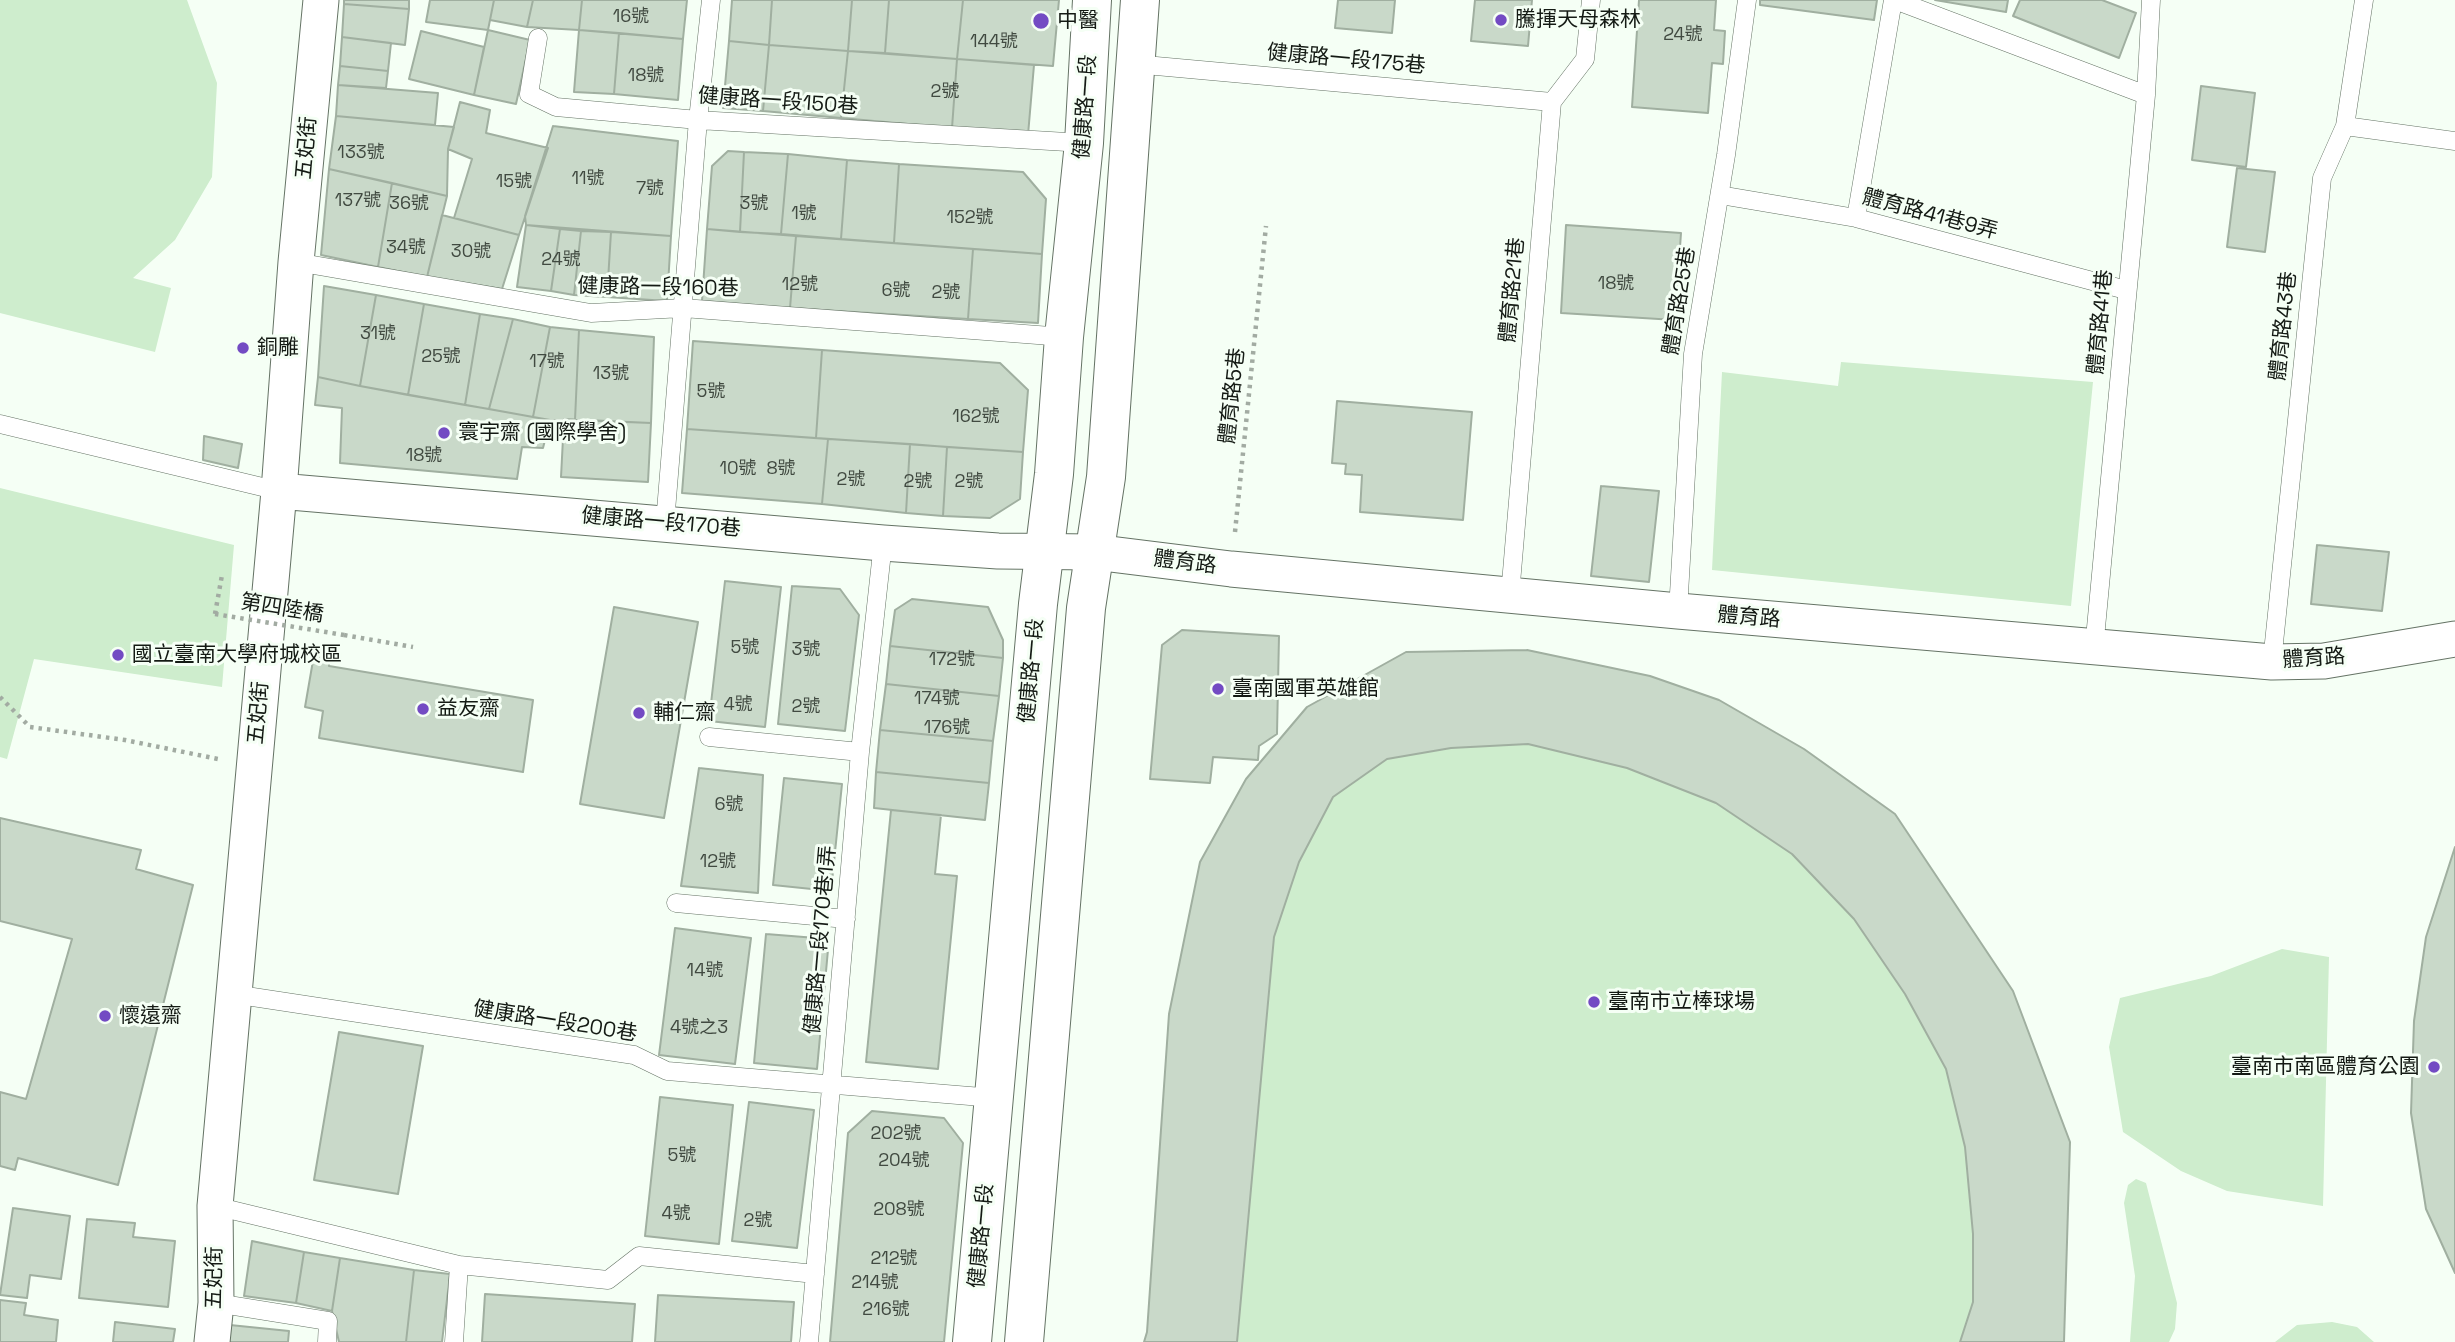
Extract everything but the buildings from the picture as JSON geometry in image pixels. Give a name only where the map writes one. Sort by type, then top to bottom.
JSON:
[{"type":"street","name":"五妃街","points":[[212,1342],[216,1303],[215,1206],[321,0]]},
{"type":"street","name":"健康路一段","points":[[972,1342],[1043,550],[1054,474],[1064,337],[1084,143],[1092,0]]},
{"type":"street","points":[[1024,1342],[1085,622],[1106,477],[1140,0]]},
{"type":"street","name":"健康路一段170巷","points":[[279,491],[883,543],[998,551],[1043,550]]},
{"type":"street","name":"體育路","points":[[1043,550],[1094,552],[1231,569],[2094,649],[2272,662],[2324,661],[2455,639]]},
{"type":"lane","points":[[665,523],[698,120],[711,0]]},
{"type":"lane","points":[[1552,102],[1585,59],[1591,0]]},
{"type":"lane","name":"體育路25巷","points":[[1678,611],[1693,354],[1720,195],[1747,0]]},
{"type":"lane","points":[[1856,218],[1894,0],[2147,96]]},
{"type":"lane","name":"體育路41巷","points":[[2094,649],[2126,290],[2147,96],[2151,0]]},
{"type":"lane","name":"體育路43巷","points":[[2272,662],[2322,178],[2345,126],[2364,0]]},
{"type":"lane","name":"健康路一段150巷","points":[[538,38],[529,94],[556,107],[698,120],[1084,143]]},
{"type":"lane","name":"健康路一段175巷","points":[[1135,64],[1552,102]]},
{"type":"lane","name":"體育路21巷","points":[[1510,595],[1552,102]]},
{"type":"lane","points":[[2345,126],[2455,141]]},
{"type":"lane","name":"體育路41巷9弄","points":[[1720,195],[1856,218],[2126,290]]},
{"type":"lane","name":"健康路一段160巷","points":[[296,262],[591,313],[683,308],[1064,337]]},
{"type":"lane","points":[[0,424],[279,491]]},
{"type":"lane","name":"健康路一段170巷1弄","points":[[809,1342],[860,752],[883,543]]},
{"type":"lane","points":[[709,737],[860,752]]},
{"type":"lane","points":[[676,903],[846,919]]},
{"type":"lane","name":"健康路一段200巷","points":[[233,994],[634,1055],[667,1071],[994,1098]]},
{"type":"lane","points":[[215,1206],[459,1265],[608,1280],[639,1256],[815,1274]]},
{"type":"lane","points":[[454,1342],[459,1265]]},
{"type":"lane","points":[[216,1303],[328,1321],[327,1342]]},
{"type":"path","name":"體育路5巷","points":[[1231,569],[1266,226]]},
{"type":"path","name":"第四陸橋","points":[[222,575],[215,614],[413,647]]},
{"type":"path","points":[[0,697],[30,727],[125,740],[226,761]]},
{"type":"green space","points":[[0,0],[187,0],[217,83],[212,177],[175,240],[133,278],[171,288],[155,352],[0,313]]},
{"type":"green space","points":[[1841,362],[2093,382],[2071,606],[1712,570],[1722,372],[1838,386]]},
{"type":"green space","points":[[0,488],[234,545],[222,687],[34,659],[7,759],[0,757]]},
{"type":"green space","name":"臺南市立棒球場","points":[[1527,650],[1650,676],[1719,700],[1804,749],[1895,814],[2013,991],[2070,1142],[2064,1342],[1144,1342],[1147,1332],[1169,1014],[1246,779],[1307,707],[1406,652]]},
{"type":"green space","points":[[2282,949],[2329,957],[2323,1206],[2227,1191],[2181,1171],[2123,1132],[2109,1047],[2120,998],[2211,976]]},
{"type":"green space","points":[[2136,1179],[2146,1183],[2177,1303],[2175,1329],[2169,1342],[2130,1342],[2135,1276],[2124,1203],[2128,1185]]},
{"type":"green space","points":[[2332,1322],[2357,1327],[2374,1342],[2275,1342],[2297,1325]]},
{"type":"place","name":"騰揮天母森林","points":[[1501,20]]},
{"type":"place","name":"中醫","points":[[1041,21]]},
{"type":"place","name":"銅雕","points":[[243,348]]},
{"type":"place","name":"寰宇齋 (國際學舍)","points":[[444,433]]},
{"type":"place","name":"國立臺南大學府城校區","points":[[118,655]]},
{"type":"place","name":"臺南國軍英雄館","points":[[1218,689]]},
{"type":"place","name":"益友齋","points":[[423,709]]},
{"type":"place","name":"輔仁齋","points":[[639,713]]},
{"type":"place","name":"臺南市立棒球場","points":[[1594,1002]]},
{"type":"place","name":"懷遠齋","points":[[105,1016]]},
{"type":"place","name":"臺南市南區體育公園","points":[[2434,1067]]}]
